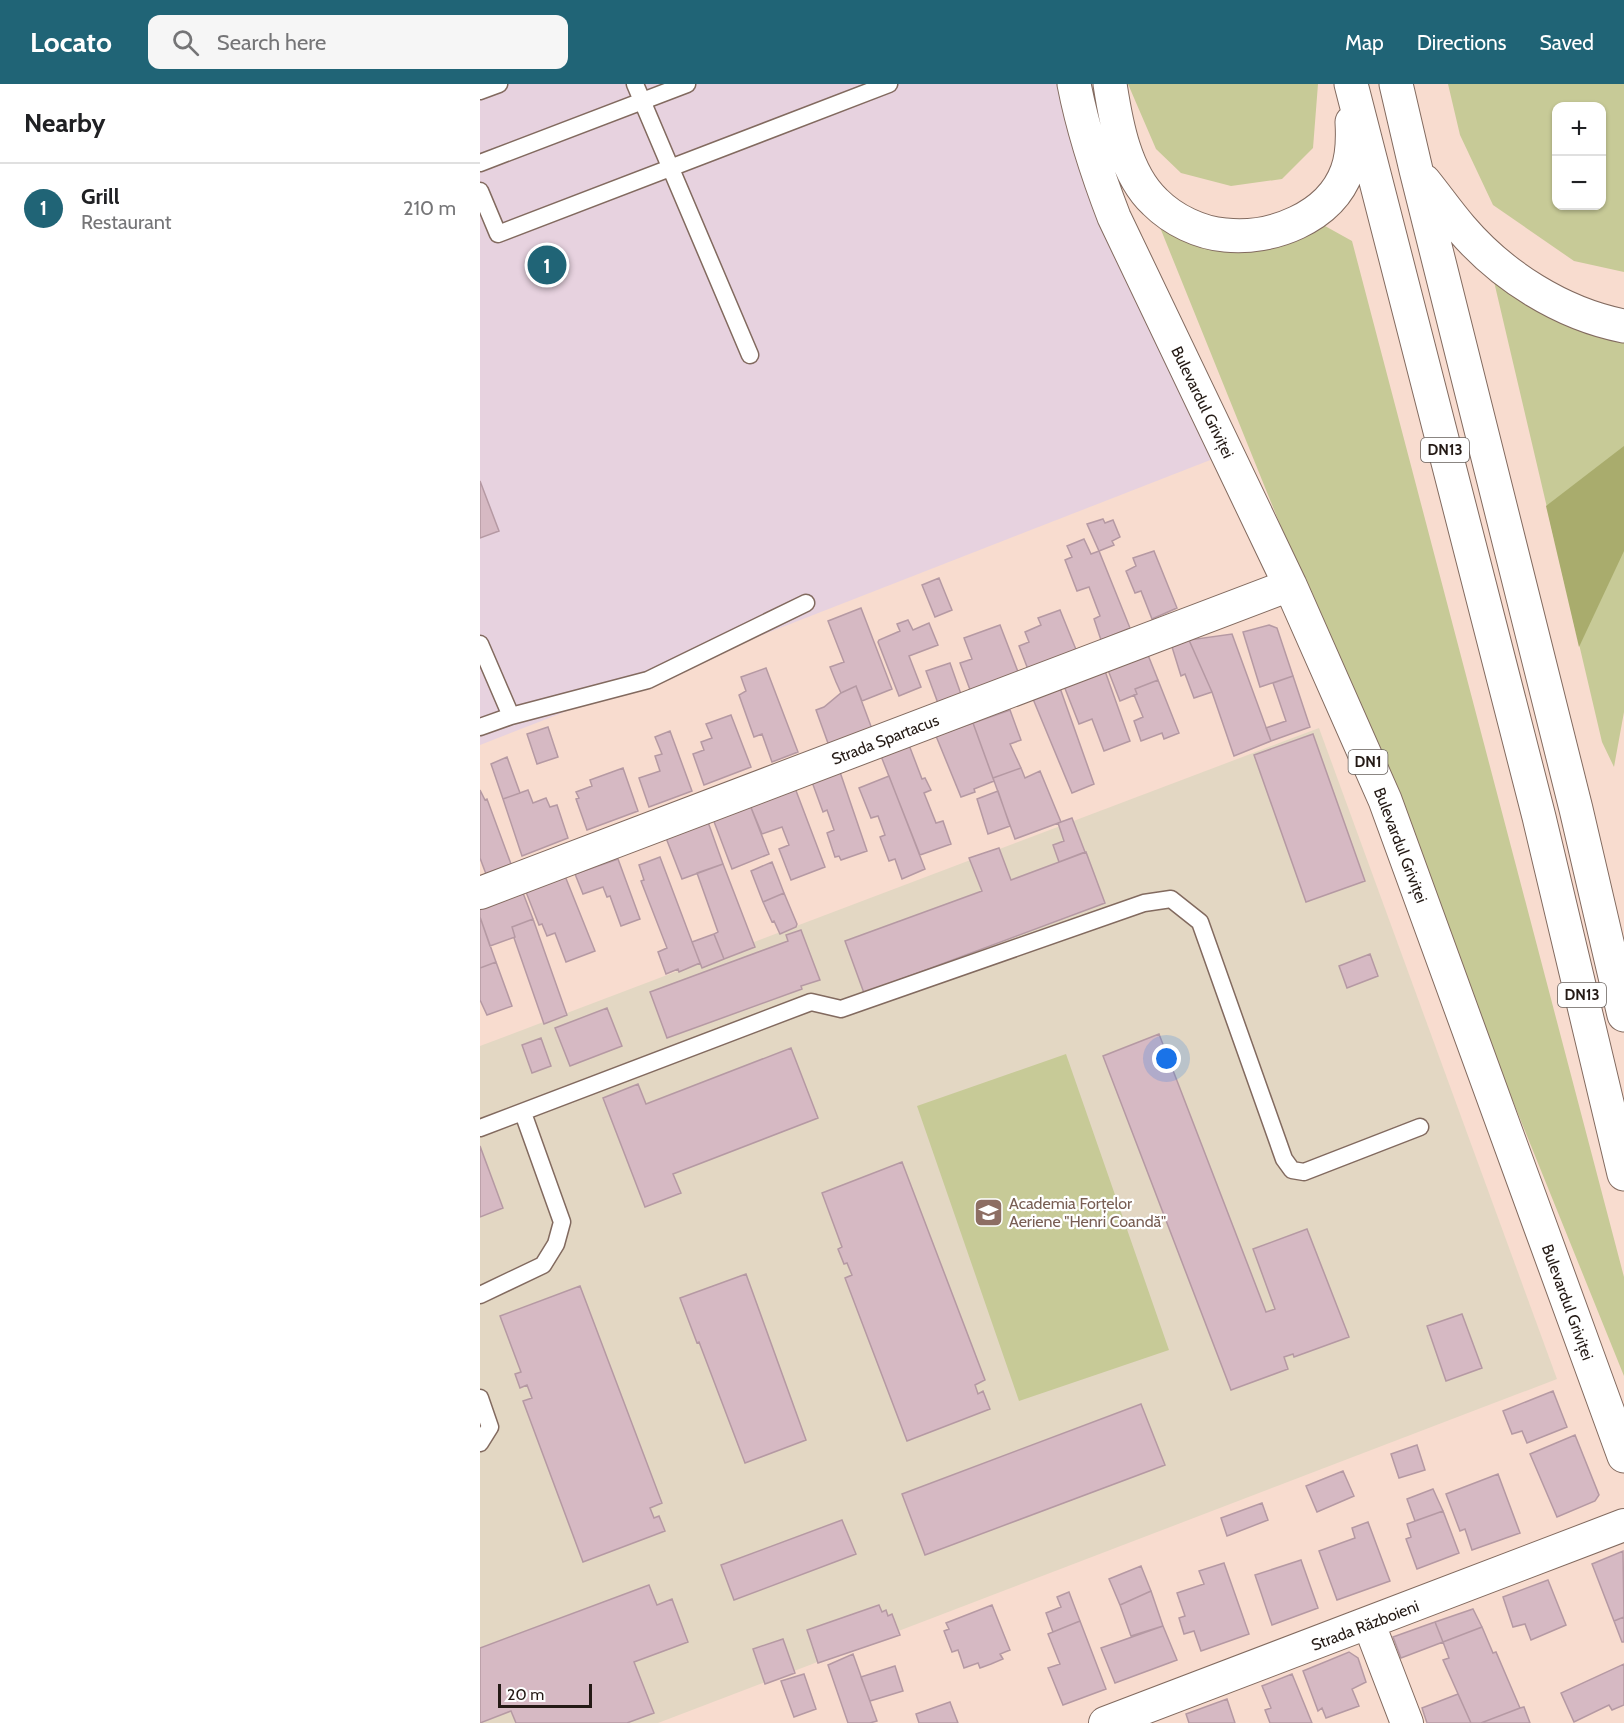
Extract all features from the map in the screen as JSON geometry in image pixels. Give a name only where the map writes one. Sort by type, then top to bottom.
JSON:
[{"type":"main road","name":"Bulevardul Griviței","points":[[1074,84],[1080,118],[1092,160],[1114,217],[1290,585],[1385,800],[1624,1456]]},
{"type":"main road","points":[[1110,84],[1120,134],[1134,175],[1154,202],[1175,218],[1196,228],[1224,235],[1257,235],[1285,228],[1307,217],[1323,206],[1335,192],[1346,173],[1353,149],[1350,84]]},
{"type":"main road","name":"DN13","points":[[1350,84],[1539,817],[1624,1174]]},
{"type":"main road","name":"DN13","points":[[1396,84],[1576,809],[1624,1015]]},
{"type":"main road","points":[[1416,170],[1462,229],[1499,266],[1543,295],[1602,322],[1624,326]]},
{"type":"street","name":"Strada Spartacus","points":[[480,893],[1290,585]]},
{"type":"street","name":"Strada Războieni","points":[[1105,1723],[1624,1525]]},
{"type":"street","points":[[1369,1624],[1407,1723]]},
{"type":"lane","points":[[480,91],[499,84]]},
{"type":"lane","points":[[635,84],[750,355]]},
{"type":"lane","points":[[480,163],[687,84]]},
{"type":"lane","points":[[480,190],[498,234],[889,84]]},
{"type":"lane","points":[[480,727],[511,716],[648,680],[806,603]]},
{"type":"lane","points":[[480,644],[511,716]]},
{"type":"lane","points":[[480,1128],[811,1002],[841,1010],[1144,903],[1171,899],[1200,922],[1284,1159],[1292,1170],[1304,1172],[1420,1127]]},
{"type":"lane","points":[[480,1295],[543,1265],[556,1244],[562,1222],[523,1113]]},
{"type":"lane","points":[[480,1398],[490,1427],[480,1443]]},
{"type":"shaded area","points":[[480,84],[1071,84],[1218,457],[480,745]]},
{"type":"shaded area","name":"Academia Forțelor Aeriene \"Henri Coandă\"","points":[[1319,728],[1557,1379],[658,1723],[480,1723],[480,1046]]},
{"type":"green space","points":[[1128,84],[1318,84],[1313,148],[1282,179],[1231,186],[1181,173],[1156,149]]},
{"type":"green space","points":[[1448,84],[1624,84],[1624,272],[1574,261],[1493,205],[1460,135]]},
{"type":"green space","points":[[1155,215],[1291,237],[1325,226],[1352,241],[1624,1277],[1624,1376]]},
{"type":"green space","points":[[1492,273],[1624,334],[1624,712],[1614,767],[1602,742]]},
{"type":"green space","points":[[1624,446],[1624,551],[1579,647],[1546,506]]},
{"type":"green space","points":[[1066,1054],[1169,1350],[1019,1401],[917,1106]]},
{"type":"building","points":[[480,481],[499,531],[480,538]]},
{"type":"building","points":[[1103,519],[1105,523],[1113,520],[1120,537],[1112,541],[1114,545],[1099,551],[1087,524]]},
{"type":"building","points":[[1084,539],[1091,554],[1099,551],[1130,628],[1101,640],[1094,619],[1100,616],[1089,587],[1077,591],[1065,560],[1072,557],[1067,546]]},
{"type":"building","points":[[1154,551],[1177,608],[1152,619],[1141,591],[1135,593],[1126,571],[1136,566],[1133,558]]},
{"type":"building","points":[[939,578],[952,610],[935,617],[922,585]]},
{"type":"building","points":[[861,608],[892,689],[862,701],[856,686],[841,693],[836,682],[830,667],[844,662],[828,621]]},
{"type":"building","points":[[1060,610],[1077,652],[1029,672],[1019,646],[1029,642],[1025,632],[1041,625],[1038,618]]},
{"type":"building","points":[[908,620],[913,630],[929,623],[938,645],[909,656],[921,687],[899,696],[878,642],[900,631],[897,624]]},
{"type":"building","points":[[1000,625],[1020,677],[972,695],[960,663],[972,659],[964,638]]},
{"type":"building","points":[[1269,625],[1277,628],[1293,676],[1260,687],[1243,632]]},
{"type":"building","points":[[1232,634],[1271,741],[1234,756],[1212,692],[1189,640]]},
{"type":"building","points":[[1189,640],[1212,692],[1194,698],[1185,674],[1181,676],[1172,647]]},
{"type":"building","points":[[1148,655],[1158,680],[1135,689],[1137,694],[1120,701],[1108,670]]},
{"type":"building","points":[[950,663],[962,697],[939,706],[926,671]]},
{"type":"building","points":[[766,668],[798,752],[772,762],[762,734],[754,737],[739,695],[746,691],[741,677]]},
{"type":"building","points":[[1105,671],[1130,741],[1104,751],[1092,719],[1079,724],[1064,686]]},
{"type":"building","points":[[1293,676],[1310,727],[1271,741],[1266,728],[1286,721],[1273,683]]},
{"type":"building","points":[[1158,680],[1179,733],[1164,739],[1162,733],[1141,741],[1134,721],[1143,717],[1134,695],[1137,694],[1135,689]]},
{"type":"building","points":[[856,686],[872,729],[829,746],[816,710]]},
{"type":"building","points":[[1060,688],[1094,784],[1072,793],[1033,699]]},
{"type":"building","points":[[1010,710],[1021,740],[1010,744],[1021,768],[993,778],[973,723]]},
{"type":"building","points":[[731,715],[751,767],[704,785],[693,754],[704,750],[701,742],[712,738],[706,724]]},
{"type":"building","points":[[973,723],[994,781],[961,797],[936,736]]},
{"type":"building","points":[[548,727],[558,757],[537,764],[527,734]]},
{"type":"building","points":[[670,731],[692,791],[649,807],[639,778],[660,771],[655,756],[662,754],[655,737]]},
{"type":"building","points":[[1313,734],[1365,881],[1306,902],[1254,755]]},
{"type":"building","points":[[909,745],[922,779],[925,778],[931,790],[924,793],[936,823],[943,821],[951,844],[920,855],[881,756]]},
{"type":"building","points":[[507,757],[520,793],[503,799],[491,764]]},
{"type":"building","points":[[623,768],[638,811],[587,830],[576,799],[579,798],[576,792],[592,786],[590,780]]},
{"type":"building","points":[[1021,768],[1025,778],[1040,771],[1061,822],[1015,839],[993,778]]},
{"type":"building","points":[[840,772],[867,851],[841,860],[839,856],[835,857],[827,833],[834,830],[827,810],[823,812],[812,782]]},
{"type":"building","points":[[889,776],[925,869],[902,879],[895,859],[889,861],[880,837],[885,835],[878,816],[871,818],[859,788]]},
{"type":"building","points":[[795,788],[825,867],[791,880],[779,849],[789,845],[782,827],[762,834],[750,805]]},
{"type":"building","points":[[480,790],[485,800],[487,799],[511,864],[486,874],[480,858]]},
{"type":"building","points":[[528,790],[533,803],[546,798],[550,807],[557,805],[568,838],[522,856],[503,799]]},
{"type":"building","points":[[998,791],[1010,826],[988,834],[977,799]]},
{"type":"building","points":[[750,805],[769,854],[732,869],[713,819]]},
{"type":"building","points":[[1072,818],[1085,852],[1059,862],[1053,845],[1064,841],[1058,823]]},
{"type":"building","points":[[708,822],[723,864],[682,879],[666,838]]},
{"type":"building","points":[[999,848],[1011,880],[1086,852],[1105,903],[864,993],[845,941],[982,891],[969,858]]},
{"type":"building","points":[[660,857],[700,963],[679,972],[678,969],[666,974],[658,952],[667,948],[641,881],[644,880],[639,865]]},
{"type":"building","points":[[618,859],[640,919],[621,926],[610,896],[607,897],[603,887],[583,894],[575,874]]},
{"type":"building","points":[[772,862],[784,893],[763,902],[751,871]]},
{"type":"building","points":[[723,864],[755,947],[724,959],[714,934],[718,932],[697,873]]},
{"type":"building","points":[[565,876],[595,951],[566,962],[555,933],[547,936],[542,924],[539,925],[526,892]]},
{"type":"building","points":[[523,893],[533,919],[512,927],[515,937],[490,946],[480,917],[480,909]]},
{"type":"building","points":[[784,893],[797,924],[796,927],[780,934],[763,902]]},
{"type":"building","points":[[480,917],[496,962],[480,968]]},
{"type":"building","points":[[533,919],[567,1015],[544,1024],[512,927]]},
{"type":"building","points":[[801,930],[820,980],[801,986],[802,989],[667,1038],[650,992],[788,941],[786,935]]},
{"type":"building","points":[[714,934],[724,959],[702,968],[692,942]]},
{"type":"building","points":[[1370,954],[1378,976],[1347,988],[1339,966]]},
{"type":"building","points":[[496,962],[512,1006],[487,1015],[480,1000],[480,968]]},
{"type":"building","points":[[607,1008],[622,1046],[570,1066],[555,1028]]},
{"type":"building","points":[[1159,1034],[1266,1312],[1275,1309],[1253,1249],[1307,1229],[1349,1337],[1294,1357],[1293,1354],[1284,1357],[1288,1369],[1231,1390],[1103,1056]]},
{"type":"building","points":[[541,1038],[551,1066],[532,1073],[522,1045]]},
{"type":"building","points":[[791,1048],[818,1118],[673,1174],[681,1193],[645,1207],[603,1098],[638,1084],[646,1104]]},
{"type":"building","points":[[480,1146],[503,1208],[480,1217]]},
{"type":"building","points":[[902,1162],[985,1380],[975,1385],[978,1394],[983,1391],[990,1409],[907,1441],[845,1278],[852,1275],[847,1263],[844,1264],[838,1249],[842,1247],[822,1193]]},
{"type":"building","points":[[746,1274],[806,1440],[745,1463],[680,1298]]},
{"type":"building","points":[[580,1286],[662,1503],[650,1508],[654,1518],[659,1516],[665,1531],[583,1562],[523,1401],[532,1398],[527,1385],[520,1388],[515,1374],[521,1372],[500,1316]]},
{"type":"building","points":[[1462,1314],[1482,1368],[1446,1381],[1427,1326]]},
{"type":"building","points":[[1553,1391],[1567,1427],[1527,1443],[1522,1431],[1512,1434],[1503,1411]]},
{"type":"building","points":[[1141,1404],[1165,1465],[925,1555],[902,1494]]},
{"type":"building","points":[[1575,1435],[1599,1495],[1595,1501],[1557,1517],[1530,1454]]},
{"type":"building","points":[[1417,1445],[1425,1470],[1399,1478],[1391,1454]]},
{"type":"building","points":[[1343,1471],[1354,1496],[1317,1512],[1306,1486]]},
{"type":"building","points":[[1498,1474],[1520,1533],[1472,1550],[1465,1529],[1460,1531],[1446,1494]]},
{"type":"building","points":[[1433,1489],[1443,1511],[1415,1521],[1407,1499]]},
{"type":"building","points":[[1262,1503],[1268,1520],[1227,1536],[1221,1518]]},
{"type":"building","points":[[1443,1511],[1459,1553],[1417,1569],[1406,1539],[1411,1537],[1407,1524]]},
{"type":"building","points":[[842,1520],[856,1554],[734,1600],[721,1565]]},
{"type":"building","points":[[1368,1522],[1390,1581],[1337,1600],[1319,1551],[1355,1538],[1352,1528]]},
{"type":"building","points":[[1623,1551],[1624,1617],[1614,1621],[1592,1564]]},
{"type":"building","points":[[1301,1560],[1318,1608],[1272,1625],[1255,1575]]},
{"type":"building","points":[[1224,1563],[1249,1634],[1201,1651],[1194,1631],[1184,1634],[1179,1618],[1185,1616],[1177,1593],[1204,1584],[1199,1571]]},
{"type":"building","points":[[1141,1566],[1151,1591],[1120,1605],[1109,1579]]},
{"type":"building","points":[[1548,1580],[1566,1625],[1531,1640],[1525,1624],[1513,1627],[1503,1597]]},
{"type":"building","points":[[649,1585],[657,1605],[672,1599],[688,1642],[634,1662],[654,1713],[627,1723],[516,1723],[511,1711],[480,1723],[480,1648]]},
{"type":"building","points":[[1151,1591],[1163,1626],[1131,1636],[1120,1605]]},
{"type":"building","points":[[1069,1592],[1080,1621],[1053,1632],[1046,1613],[1061,1607],[1057,1597]]},
{"type":"building","points":[[879,1605],[882,1612],[886,1610],[888,1616],[892,1614],[900,1635],[818,1663],[807,1630]]},
{"type":"building","points":[[992,1605],[1010,1650],[1000,1654],[1003,1659],[991,1664],[980,1668],[978,1663],[964,1668],[958,1650],[952,1652],[944,1631],[949,1629],[946,1623]]},
{"type":"building","points":[[1473,1609],[1482,1627],[1443,1642],[1435,1622]]},
{"type":"building","points":[[1624,1617],[1624,1642],[1622,1642],[1614,1621]]},
{"type":"building","points":[[1080,1621],[1106,1689],[1063,1705],[1048,1668],[1060,1664],[1048,1634]]},
{"type":"building","points":[[1435,1622],[1443,1642],[1401,1658],[1393,1637]]},
{"type":"building","points":[[1163,1626],[1177,1660],[1115,1683],[1101,1648]]},
{"type":"building","points":[[1482,1627],[1493,1653],[1496,1652],[1520,1708],[1481,1723],[1471,1723],[1443,1660],[1449,1658],[1443,1642]]},
{"type":"building","points":[[783,1639],[795,1673],[765,1684],[753,1649]]},
{"type":"building","points":[[1349,1652],[1358,1658],[1366,1682],[1352,1689],[1359,1706],[1326,1718],[1322,1708],[1318,1711],[1303,1671]]},
{"type":"building","points":[[853,1654],[877,1721],[848,1723],[828,1665]]},
{"type":"building","points":[[1624,1664],[1624,1705],[1612,1710],[1609,1705],[1574,1722],[1561,1693]]},
{"type":"building","points":[[895,1666],[903,1691],[870,1701],[861,1677]]},
{"type":"building","points":[[804,1674],[816,1709],[794,1717],[781,1681]]},
{"type":"building","points":[[1292,1674],[1312,1723],[1270,1723],[1265,1710],[1271,1708],[1262,1686]]},
{"type":"building","points":[[1458,1694],[1471,1723],[1427,1723],[1422,1708]]},
{"type":"building","points":[[1227,1699],[1235,1723],[1189,1723],[1186,1714]]},
{"type":"building","points":[[950,1702],[958,1723],[919,1723],[916,1714]]},
{"type":"building","points":[[1524,1707],[1530,1723],[1481,1723],[1520,1708]]},
{"type":"place","name":"Grill","points":[[547,265]]},
{"type":"place","name":"Academia Forțelor Aeriene \"Henri Coandă\"","points":[[988,1212]]}]
